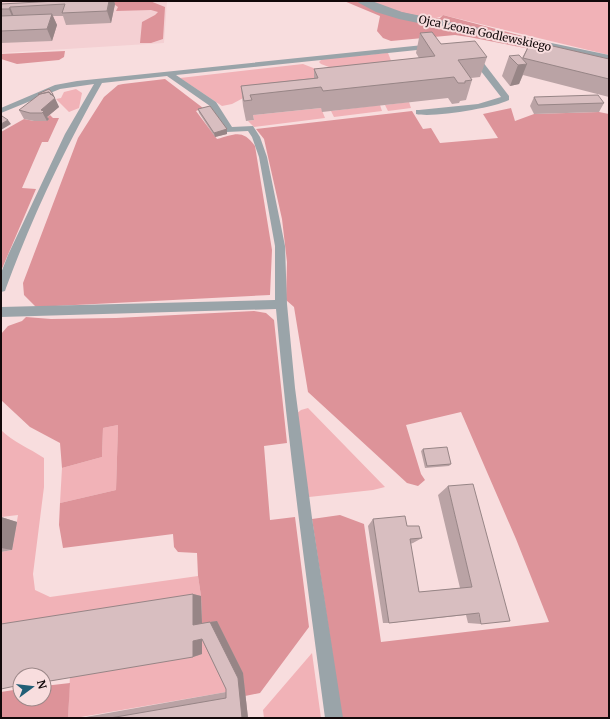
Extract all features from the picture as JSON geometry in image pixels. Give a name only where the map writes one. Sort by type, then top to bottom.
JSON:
[{"type":"street","name":"Ojca Leona Godlewskiego","points":[[363,1],[380,9],[399,15],[586,53],[609,60]]},
{"type":"lane","points":[[1,111],[58,87],[100,80],[443,46]]},
{"type":"lane","points":[[419,112],[489,105],[506,98],[472,54],[465,49]]},
{"type":"lane","points":[[168,73],[213,104],[230,130],[250,128],[256,136],[263,157],[280,246],[281,304],[289,388],[304,510],[334,718]]},
{"type":"lane","points":[[1,288],[13,256],[69,134],[100,80]]},
{"type":"lane","points":[[1,312],[281,304]]},
{"type":"shaded area","points":[[1,1],[167,1],[164,43],[1,53]]},
{"type":"shaded area","points":[[150,1],[165,7],[163,39],[151,43],[140,43],[142,22],[158,12],[151,10],[116,11],[118,7],[111,2]]},
{"type":"shaded area","points":[[344,1],[371,1],[388,9],[432,19],[440,18],[443,15],[553,44],[572,60],[525,48],[455,35],[391,41],[383,38],[377,31],[380,16]]},
{"type":"shaded area","points":[[371,1],[609,1],[609,55],[443,15],[437,18],[419,17],[397,11]]},
{"type":"shaded area","points":[[65,51],[64,57],[59,60],[17,64],[1,59],[1,54]]},
{"type":"shaded area","points":[[388,53],[392,63],[350,75],[319,62],[322,59]]},
{"type":"shaded area","points":[[303,64],[339,78],[247,96],[232,104],[222,106],[180,78]]},
{"type":"shaded area","points":[[165,79],[203,108],[196,111],[217,139],[238,134],[247,137],[255,146],[272,250],[270,295],[36,307],[24,295],[23,283],[78,138],[104,97],[118,85]]},
{"type":"shaded area","points":[[76,89],[82,93],[79,108],[69,112],[56,99],[61,98],[64,92]]},
{"type":"shaded area","points":[[409,102],[411,108],[388,111],[385,105]]},
{"type":"shaded area","points":[[380,105],[382,111],[334,117],[331,111]]},
{"type":"shaded area","points":[[321,108],[325,118],[254,127],[248,121],[254,120],[253,115]]},
{"type":"shaded area","points":[[511,108],[515,121],[534,114],[599,112],[609,114],[609,718],[342,718],[312,519],[340,515],[364,524],[381,642],[549,622],[516,539],[461,412],[406,425],[421,474],[425,480],[418,486],[407,483],[308,392],[294,307],[286,300],[287,262],[282,219],[264,139],[256,129],[412,111],[423,129],[431,128],[440,143],[498,138],[483,114]]},
{"type":"shaded area","points":[[50,115],[53,118],[59,118],[48,142],[42,142],[22,188],[36,189],[1,271],[1,132],[24,119],[47,121],[46,118]]},
{"type":"shaded area","points":[[254,311],[266,313],[274,320],[287,443],[264,446],[270,520],[295,517],[309,627],[260,693],[245,696],[202,624],[197,553],[178,552],[174,547],[173,534],[63,548],[59,525],[60,503],[116,490],[118,425],[103,428],[102,457],[62,468],[60,443],[30,427],[1,400],[1,334],[8,326],[22,321],[26,317],[51,319],[116,318]]},
{"type":"shaded area","points":[[308,408],[385,487],[373,490],[309,497],[296,414],[301,410]]},
{"type":"shaded area","points":[[118,425],[116,490],[60,503],[62,468],[102,457],[103,428]]},
{"type":"shaded area","points":[[1,430],[44,458],[44,487],[33,574],[35,590],[50,597],[198,576],[201,596],[1,627],[1,552],[12,550],[18,515],[1,517]]},
{"type":"shaded area","points":[[202,639],[232,691],[68,718],[70,675],[202,654]]},
{"type":"shaded area","points":[[312,653],[321,718],[264,718],[263,710]]},
{"type":"shaded area","points":[[70,683],[68,718],[1,718],[1,692],[12,690],[12,707],[52,707],[52,685]]},
{"type":"building","points":[[57,1],[109,1],[107,11],[62,13],[65,4],[10,7],[9,9],[1,9],[1,4]]},
{"type":"building","points":[[52,14],[47,29],[1,31],[1,16]]},
{"type":"building","points":[[432,32],[441,44],[475,41],[487,57],[458,60],[472,80],[465,81],[465,83],[458,83],[454,77],[323,91],[321,87],[250,95],[252,100],[244,101],[241,86],[318,78],[314,69],[435,56],[420,33]]},
{"type":"building","points":[[531,41],[609,59],[609,79],[523,58]]},
{"type":"building","points":[[519,55],[527,64],[518,65],[509,56]]},
{"type":"building","points":[[49,89],[53,94],[51,95],[49,92],[38,94]]},
{"type":"building","points":[[49,92],[55,98],[41,110],[44,111],[42,113],[30,113],[19,110],[40,94]]},
{"type":"building","points":[[598,95],[604,103],[538,105],[534,97]]},
{"type":"building","points":[[210,106],[227,129],[214,133],[198,109]]},
{"type":"building","points":[[2,116],[8,120],[1,124],[1,117]]},
{"type":"building","points":[[447,447],[451,464],[427,466],[423,449]]},
{"type":"building","points":[[473,484],[510,621],[481,624],[479,613],[389,623],[373,519],[405,516],[407,526],[419,526],[422,538],[410,539],[419,592],[472,587],[448,486]]},
{"type":"building","points":[[193,594],[193,625],[210,622],[238,678],[242,718],[110,718],[226,698],[226,689],[202,639],[193,641],[193,657],[52,681],[52,667],[12,667],[12,687],[1,689],[1,624]]}]
